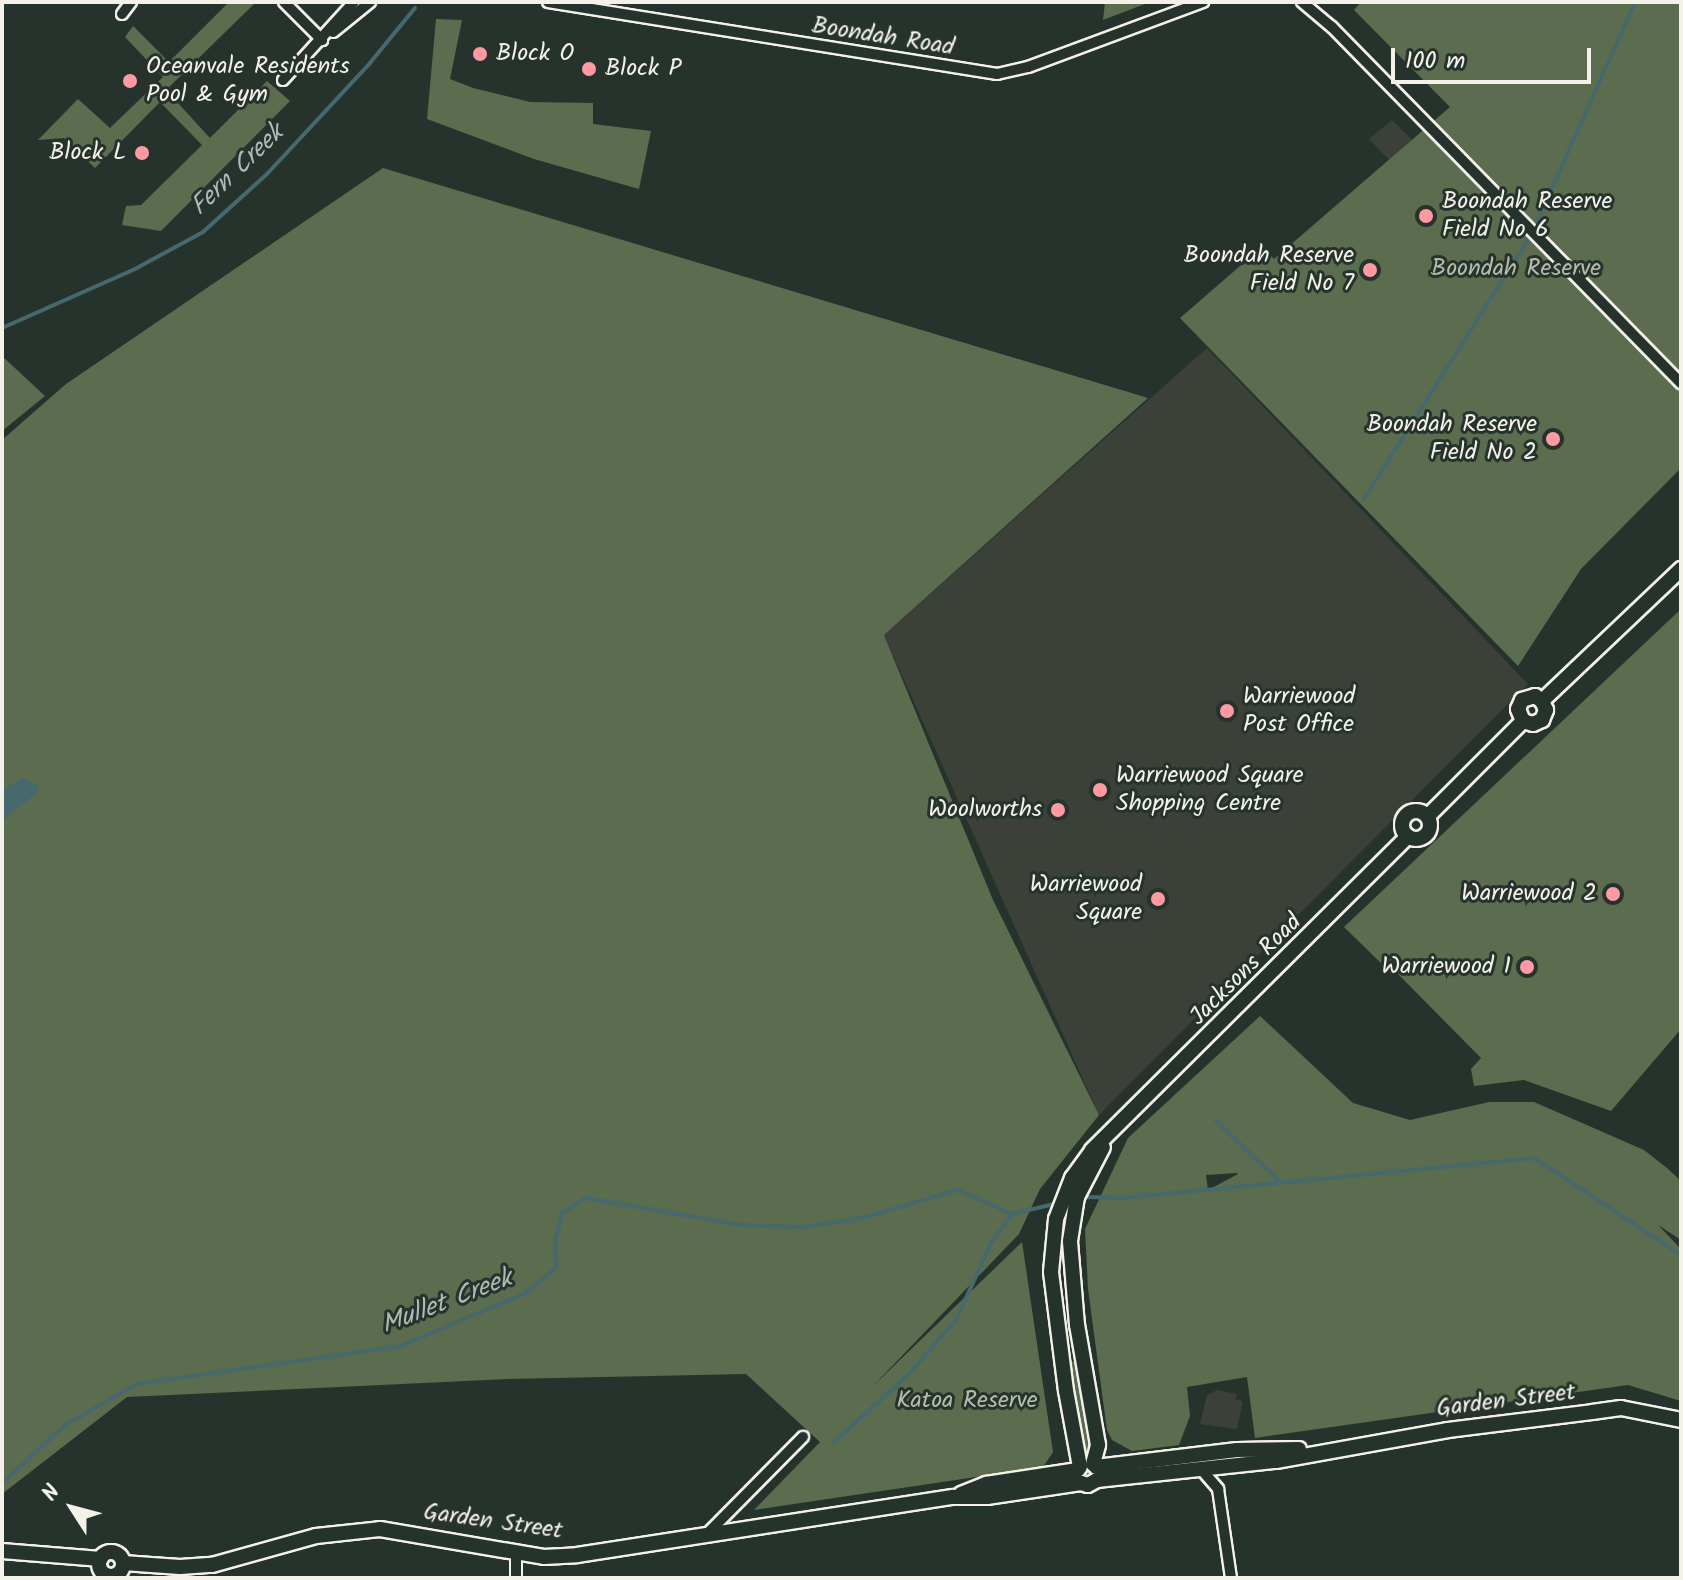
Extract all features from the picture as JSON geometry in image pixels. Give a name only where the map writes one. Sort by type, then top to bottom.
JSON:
[{"type":"street","points":[[122,14],[131,2]]},
{"type":"street","points":[[284,2],[322,40]]},
{"type":"street","points":[[283,80],[354,2]]},
{"type":"street","points":[[322,40],[370,2]]},
{"type":"street","name":"Boondah Road","points":[[548,2],[997,74],[1028,67],[1203,2]]},
{"type":"street","points":[[1302,2],[1332,27],[1681,383]]},
{"type":"street","points":[[1428,816],[1418,810],[1406,815],[1402,826],[1408,836],[1419,838],[1428,832],[1428,816],[1523,721],[1518,709],[1522,700],[1535,696],[1542,701],[1681,569]]},
{"type":"street","name":"Jacksons Road","points":[[1091,1470],[1063,1370],[1051,1272],[1056,1219],[1111,1132],[1408,836]]},
{"type":"street","name":"Jacksons Road","points":[[1079,1179],[1072,1215],[1070,1271],[1098,1445],[1091,1470]]},
{"type":"street","name":"Garden Street","points":[[1091,1470],[1200,1468],[1276,1461],[1336,1448],[1621,1408],[1681,1420]]},
{"type":"street","points":[[704,1537],[803,1437]]},
{"type":"street","name":"Garden Street","points":[[123,1563],[180,1567],[212,1565],[347,1530],[406,1532],[544,1557],[577,1555],[953,1497],[986,1484],[1237,1450],[1336,1448]]},
{"type":"street","points":[[1218,1489],[1233,1463]]},
{"type":"street","points":[[1200,1468],[1218,1489],[1231,1578]]},
{"type":"street","points":[[2,1551],[101,1559],[113,1552],[123,1563],[118,1573],[106,1576],[100,1567],[101,1559]]},
{"type":"street","points":[[516,1553],[516,1578]]},
{"type":"shaded area","points":[[1392,120],[1413,141],[1390,161],[1369,139]]},
{"type":"shaded area","name":"Warriewood Square","points":[[1207,348],[1528,684],[1099,1115],[884,635]]},
{"type":"shaded area","points":[[1217,1390],[1237,1394],[1235,1400],[1243,1401],[1237,1429],[1200,1424],[1207,1395]]},
{"type":"green space","points":[[229,2],[254,4],[166,90],[210,138],[267,81],[290,101],[161,231],[122,225],[126,206],[141,205],[202,145],[160,102],[95,168],[64,138],[38,140],[78,99],[110,128],[163,77],[125,37],[133,26],[169,62]]},
{"type":"green space","points":[[1105,2],[1150,2],[1103,20]]},
{"type":"green space","name":"Boondah Reserve","points":[[1361,2],[1681,2],[1681,468],[1581,569],[1518,666],[1180,318],[1262,247],[1274,259],[1450,107],[1354,10]]},
{"type":"green space","points":[[436,19],[462,20],[450,79],[530,102],[593,103],[593,124],[651,131],[639,189],[534,159],[427,119]]},
{"type":"green space","name":"Katoa Reserve","points":[[383,168],[1148,398],[884,635],[993,900],[1099,1115],[1040,1189],[1019,1234],[873,1386],[1022,1242],[1053,1452],[1043,1467],[754,1510],[820,1442],[746,1374],[508,1379],[127,1397],[2,1494],[2,440],[66,384]]},
{"type":"green space","points":[[2,356],[45,396],[2,431]]},
{"type":"green space","points":[[1681,609],[1681,1029],[1611,1111],[1524,1080],[1474,1086],[1471,1069],[1481,1058],[1394,970],[1390,972],[1344,927]]},
{"type":"green space","points":[[1260,1016],[1353,1103],[1410,1120],[1489,1102],[1534,1102],[1644,1150],[1681,1181],[1681,1240],[1658,1225],[1681,1249],[1681,1401],[1628,1385],[1255,1438],[1247,1377],[1187,1387],[1190,1416],[1179,1445],[1132,1451],[1112,1440],[1107,1430],[1088,1289],[1085,1229],[1128,1138]],"holes":[[[1238,1174],[1208,1190],[1206,1175]]]},
{"type":"green space","points":[[1078,1361],[1091,1449],[1083,1453],[1067,1362]]},
{"type":"water","points":[[22,778],[38,785],[38,792],[7,817],[2,826],[2,790]]},
{"type":"waterway","points":[[1364,499],[1531,235],[1635,2]]},
{"type":"waterway","name":"Fern Creek","points":[[2,328],[135,269],[203,232],[267,174],[370,63],[415,8]]},
{"type":"waterway","points":[[1216,1121],[1278,1180]]},
{"type":"waterway","points":[[1083,1197],[1122,1198],[1534,1158],[1681,1255]]},
{"type":"waterway","name":"Mullet Creek","points":[[2,1483],[65,1425],[137,1384],[401,1346],[526,1293],[556,1268],[555,1242],[562,1213],[586,1198],[740,1225],[803,1227],[862,1218],[958,1190],[1012,1214],[1059,1203]]},
{"type":"waterway","points":[[834,1442],[909,1374],[956,1320],[992,1241],[1012,1214]]},
{"type":"place","name":"Block O","points":[[480,54]]},
{"type":"place","name":"Block P","points":[[589,69]]},
{"type":"place","name":"Oceanvale Residents Pool & Gym","points":[[130,81]]},
{"type":"place","name":"Block L","points":[[142,153]]},
{"type":"place","name":"Boondah Reserve Field No 6","points":[[1426,216]]},
{"type":"place","name":"Boondah Reserve Field No 7","points":[[1370,270]]},
{"type":"place","name":"Boondah Reserve Field No 2","points":[[1553,439]]},
{"type":"place","name":"Warriewood Post Office","points":[[1227,711]]},
{"type":"place","name":"Warriewood Square Shopping Centre","points":[[1100,790]]},
{"type":"place","name":"Woolworths","points":[[1058,810]]},
{"type":"place","name":"Warriewood 2","points":[[1613,894]]},
{"type":"place","name":"Warriewood Square","points":[[1158,899]]},
{"type":"place","name":"Warriewood 1","points":[[1527,967]]}]
